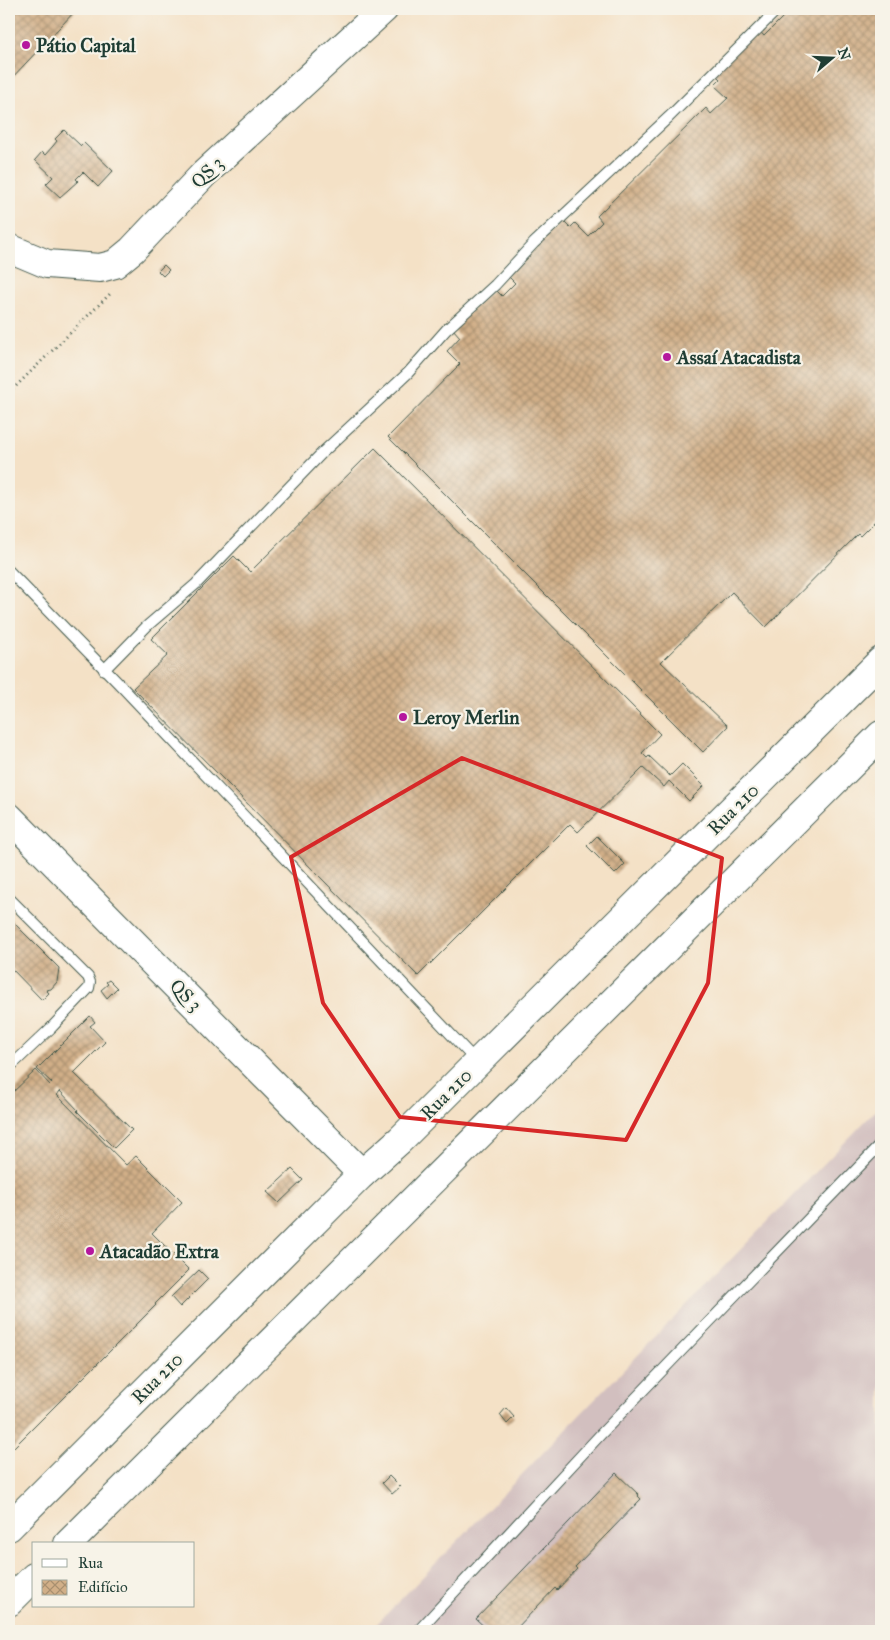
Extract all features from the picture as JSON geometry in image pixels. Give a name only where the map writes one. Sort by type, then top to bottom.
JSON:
[{"type":"main road","name":"QS 3","points":[[9,248],[47,264],[100,268],[115,264],[132,250],[204,174],[384,9]]},
{"type":"main road","name":"Rua 210","points":[[9,1526],[362,1174],[400,1140],[478,1063],[881,661]]},
{"type":"main road","points":[[70,1542],[881,734]]},
{"type":"main road","name":"QS 3","points":[[9,817],[362,1174]]},
{"type":"main road","points":[[9,1602],[32,1580]]},
{"type":"lane","points":[[104,670],[147,626],[196,584],[323,452],[408,373],[446,330],[495,285],[534,243],[669,117],[778,9]]},
{"type":"lane","points":[[9,571],[478,1063]]},
{"type":"lane","points":[[9,898],[88,977],[90,982],[89,988],[52,1027],[9,1066]]},
{"type":"lane","points":[[418,1631],[601,1434],[881,1144]]},
{"type":"path","points":[[9,393],[115,289]]},
{"type":"highlighted area","points":[[462,758],[722,858],[708,983],[626,1140],[400,1117],[323,1003],[291,857]]},
{"type":"shaded area","points":[[881,1105],[881,1631],[370,1631]]},
{"type":"building","name":"Pátio Capital","points":[[9,9],[77,9],[9,81]]},
{"type":"building","name":"Assaí Atacadista","points":[[791,9],[881,9],[881,515],[860,536],[858,534],[766,627],[732,592],[661,662],[728,726],[703,752],[388,437],[460,364],[447,351],[460,337],[453,329],[494,288],[502,296],[515,283],[507,275],[562,220],[570,228],[575,223],[588,236],[602,222],[597,216],[706,108],[711,114],[728,98],[714,85],[720,79],[712,71],[756,27],[764,36]]},
{"type":"building","points":[[64,130],[81,146],[84,143],[113,171],[98,187],[83,172],[76,179],[78,181],[60,197],[46,184],[53,177],[35,160],[42,152],[45,155],[57,141],[55,139]]},
{"type":"building","points":[[164,265],[169,270],[163,276],[158,271]]},
{"type":"building","name":"Leroy Merlin","points":[[375,448],[660,734],[642,753],[647,758],[649,756],[670,776],[682,764],[704,786],[689,801],[669,781],[664,787],[643,768],[578,832],[570,824],[418,976],[133,688],[168,655],[151,639],[234,556],[250,572]]},
{"type":"building","points":[[597,836],[625,864],[615,874],[587,846]]},
{"type":"building","points":[[9,918],[59,968],[57,982],[51,989],[46,990],[49,993],[42,1000],[9,966]]},
{"type":"building","points":[[109,980],[117,988],[107,998],[101,990],[108,984],[106,982]]},
{"type":"building","name":"Atacadão Extra","points":[[90,1016],[95,1022],[90,1026],[105,1042],[74,1073],[132,1130],[114,1148],[60,1091],[57,1095],[126,1165],[136,1156],[182,1202],[152,1233],[189,1270],[9,1452],[9,1091],[11,1094],[36,1070],[50,1085],[52,1083],[37,1069]]},
{"type":"building","points":[[292,1169],[303,1180],[279,1203],[267,1192]]},
{"type":"building","points":[[199,1270],[208,1279],[180,1307],[171,1297]]},
{"type":"building","points":[[506,1408],[514,1417],[507,1424],[500,1415]]},
{"type":"building","points":[[616,1473],[641,1499],[575,1567],[577,1569],[557,1590],[555,1588],[514,1631],[489,1631],[476,1619]]},
{"type":"building","points":[[389,1476],[400,1487],[392,1494],[382,1483]]},
{"type":"place","name":"Pátio Capital","points":[[26,45]]},
{"type":"place","name":"Assaí Atacadista","points":[[667,357]]},
{"type":"place","name":"Leroy Merlin","points":[[403,717]]},
{"type":"place","name":"Atacadão Extra","points":[[90,1251]]}]
